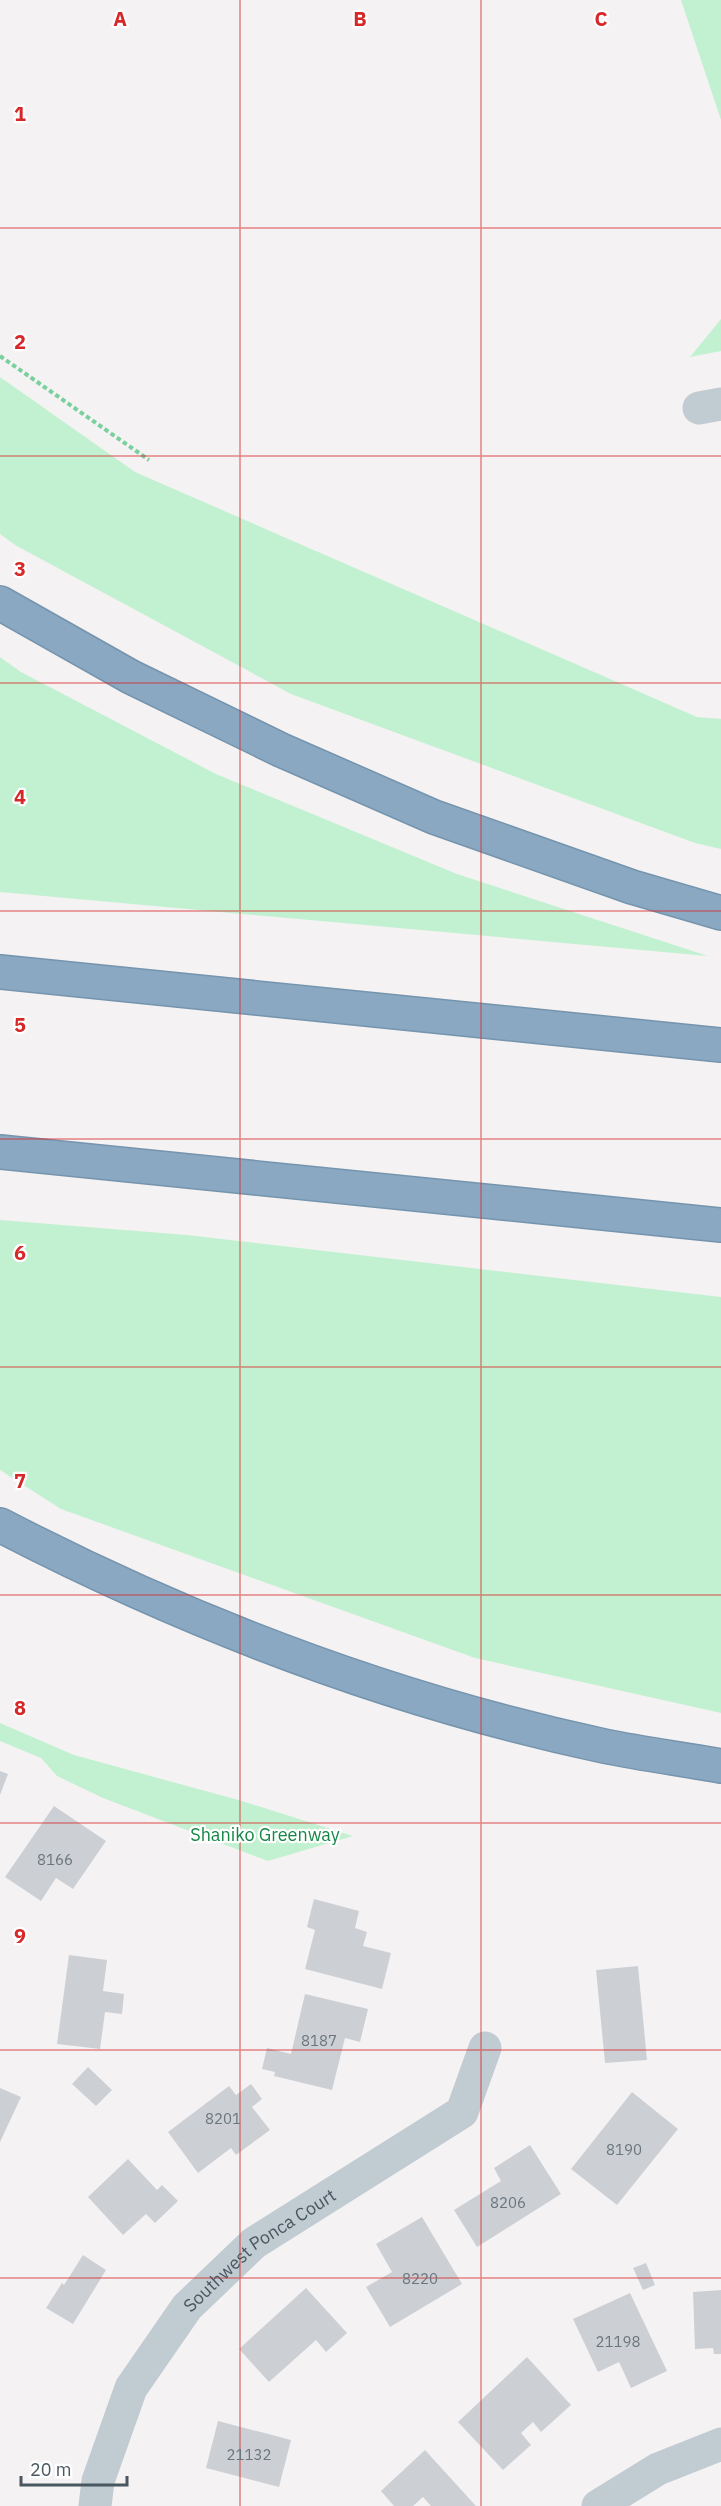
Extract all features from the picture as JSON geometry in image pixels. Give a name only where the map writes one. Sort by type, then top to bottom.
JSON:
[{"type":"highway","points":[[0,603],[131,677],[281,750],[434,817],[632,887],[721,913]]},
{"type":"highway","points":[[0,972],[721,1045]]},
{"type":"highway","points":[[0,1152],[721,1225]]},
{"type":"highway","points":[[0,1525],[77,1565],[229,1632],[346,1674],[474,1714],[561,1736],[721,1766]]},
{"type":"street","name":"Southwest Ponca Court","points":[[95,2506],[98,2481],[131,2388],[187,2307],[254,2243],[462,2112],[485,2048]]},
{"type":"street","points":[[598,2506],[658,2469],[721,2444]]},
{"type":"path","points":[[0,356],[149,460]]},
{"type":"green space","points":[[681,0],[721,0],[721,120]]},
{"type":"green space","points":[[721,319],[721,351],[690,357]]},
{"type":"green space","points":[[0,377],[135,472],[697,717],[721,719],[721,849],[695,843],[291,694],[15,545],[0,534]]},
{"type":"green space","points":[[0,657],[21,672],[216,774],[457,874],[708,956],[0,892]]},
{"type":"green space","points":[[0,1220],[187,1235],[721,1297],[721,1713],[475,1658],[61,1509],[0,1470]]},
{"type":"green space","name":"Shaniko Greenway","points":[[0,1723],[74,1755],[242,1801],[353,1836],[268,1861],[103,1798],[57,1776],[41,1758],[0,1741]]},
{"type":"building","points":[[0,1771],[8,1774],[0,1795]]},
{"type":"building","points":[[54,1806],[106,1841],[73,1889],[56,1878],[41,1901],[5,1877]]},
{"type":"building","points":[[314,1899],[359,1911],[355,1928],[367,1932],[363,1946],[391,1953],[382,1989],[305,1969],[315,1930],[307,1927]]},
{"type":"building","points":[[69,1955],[107,1960],[103,1991],[124,1994],[122,2014],[105,2012],[100,2049],[57,2044]]},
{"type":"building","points":[[638,1966],[647,2060],[605,2063],[596,1970]]},
{"type":"building","points":[[305,1994],[368,2009],[360,2042],[345,2038],[332,2090],[274,2076],[275,2072],[262,2069],[267,2048],[291,2054]]},
{"type":"building","points":[[88,2067],[112,2090],[96,2106],[72,2084]]},
{"type":"building","points":[[251,2084],[262,2099],[252,2107],[270,2130],[236,2155],[231,2148],[198,2173],[168,2132],[229,2086],[236,2095]]},
{"type":"building","points":[[0,2088],[21,2097],[0,2142]]},
{"type":"building","points":[[632,2092],[678,2129],[617,2205],[571,2169]]},
{"type":"building","points":[[530,2145],[561,2194],[477,2247],[454,2210],[501,2181],[494,2168]]},
{"type":"building","points":[[128,2159],[157,2190],[162,2185],[178,2201],[155,2223],[146,2214],[123,2235],[88,2197]]},
{"type":"building","points":[[422,2217],[462,2284],[390,2327],[366,2287],[392,2272],[376,2244]]},
{"type":"building","points":[[83,2255],[106,2270],[73,2324],[46,2308]]},
{"type":"building","points":[[646,2263],[655,2285],[643,2290],[633,2268]]},
{"type":"building","points":[[306,2288],[347,2333],[326,2352],[316,2340],[269,2382],[239,2349]]},
{"type":"building","points":[[721,2290],[721,2354],[714,2354],[713,2348],[695,2349],[693,2292]]},
{"type":"building","points":[[630,2293],[667,2371],[631,2388],[619,2362],[598,2372],[573,2319]]},
{"type":"building","points":[[527,2357],[571,2405],[541,2432],[533,2422],[521,2433],[531,2445],[503,2470],[458,2422]]},
{"type":"building","points":[[218,2421],[291,2440],[279,2487],[206,2468]]},
{"type":"building","points":[[425,2450],[476,2506],[431,2506],[423,2497],[413,2506],[394,2506],[381,2491]]}]
